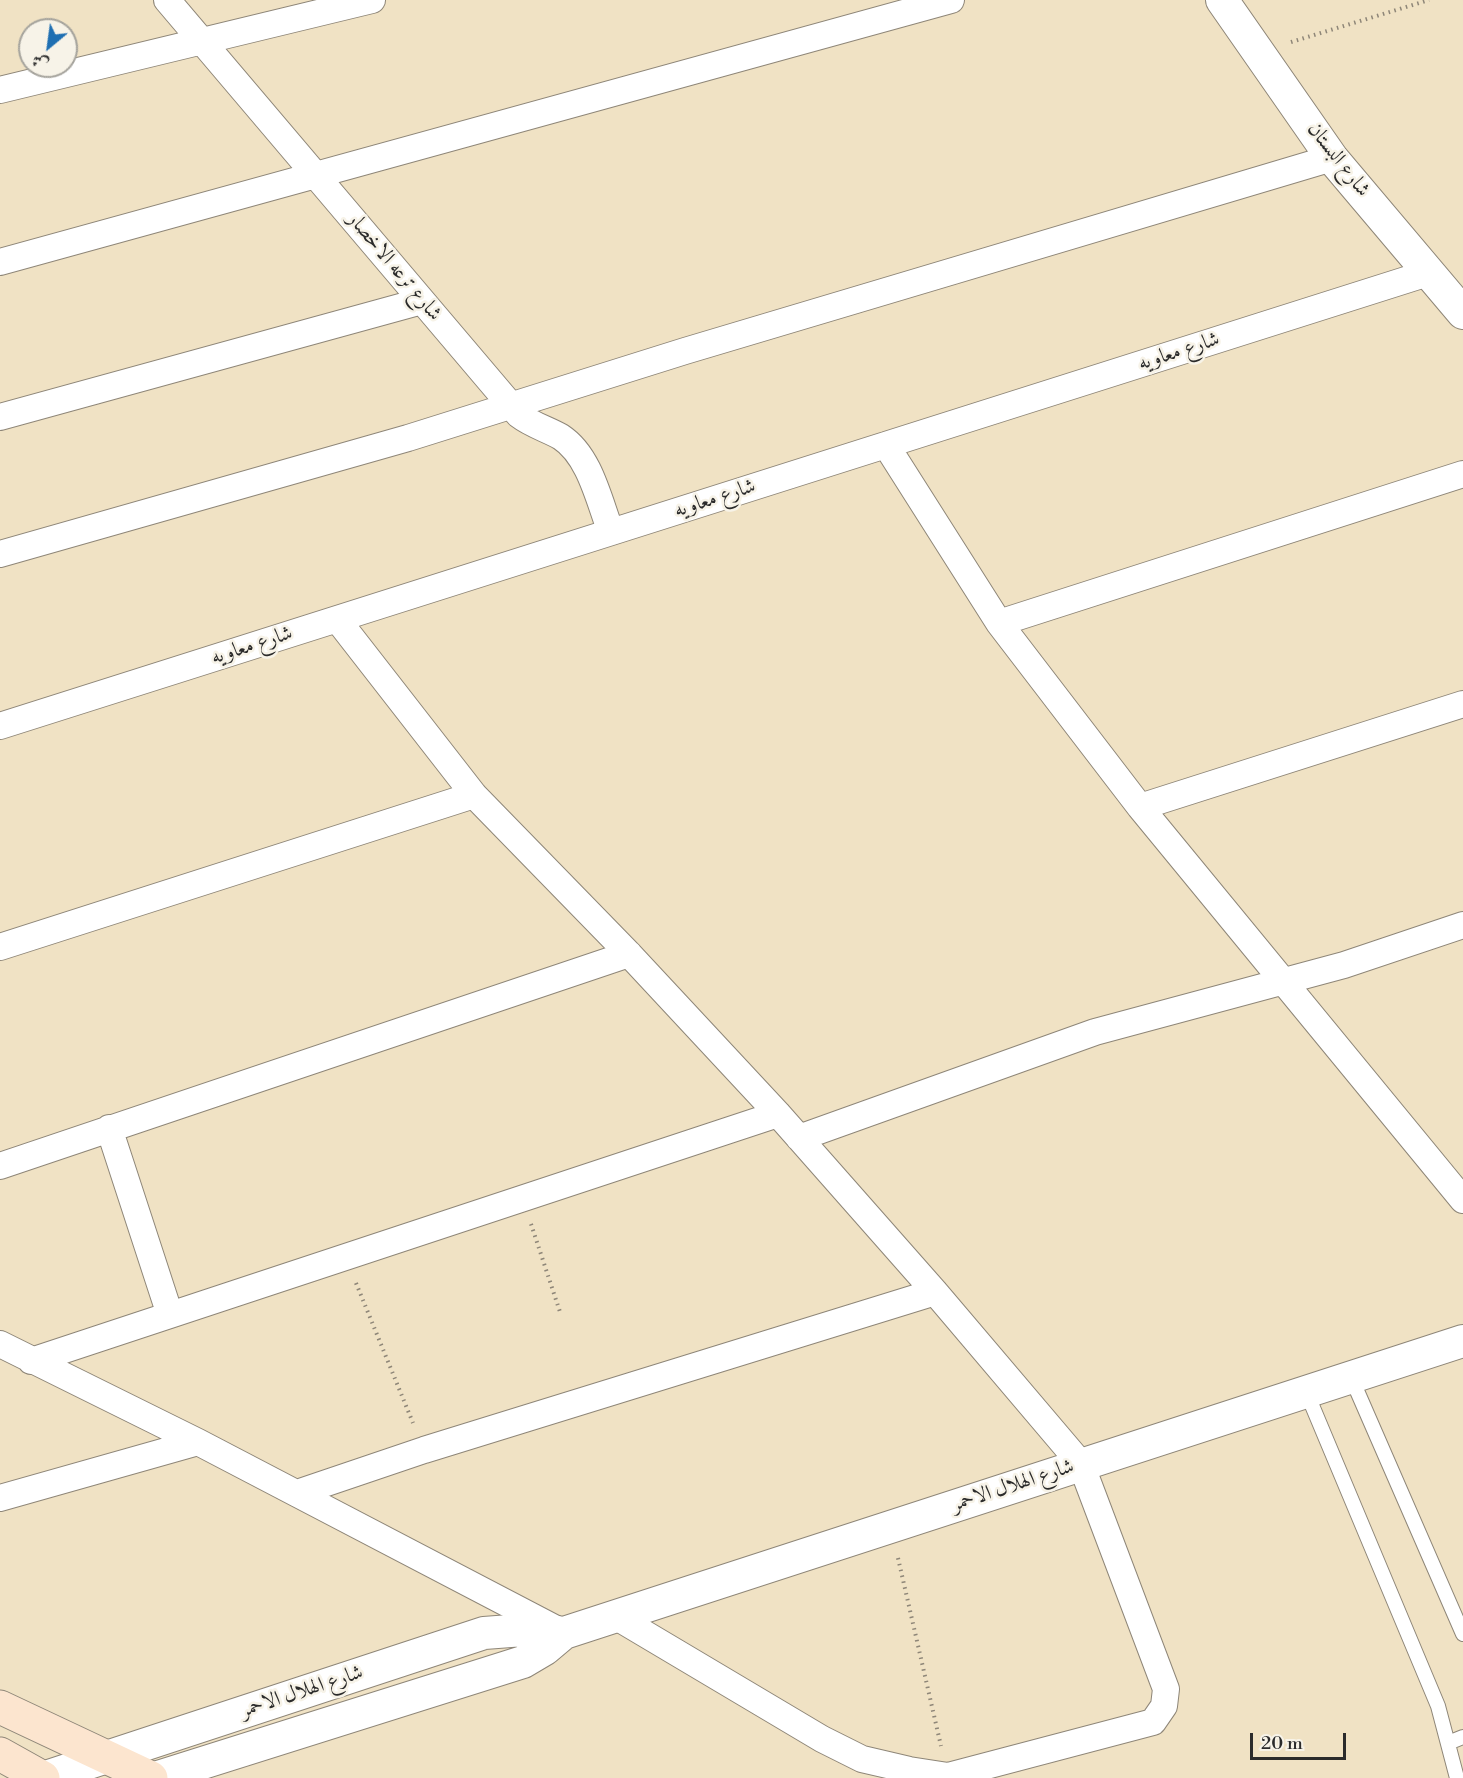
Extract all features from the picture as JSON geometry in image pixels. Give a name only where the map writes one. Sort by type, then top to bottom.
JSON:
[{"type":"main road","points":[[0,1707],[153,1778]]},
{"type":"main road","points":[[0,1754],[43,1778]]},
{"type":"street","name":"شارع ترعه الاخصار","points":[[167,0],[509,404],[531,424],[560,437],[573,448],[583,461],[611,532]]},
{"type":"street","points":[[0,90],[372,0]]},
{"type":"street","points":[[0,262],[951,0]]},
{"type":"street","name":"شارع البستان","points":[[1222,0],[1332,158],[1431,272],[1463,313]]},
{"type":"street","points":[[0,554],[408,438],[509,404],[1332,158]]},
{"type":"street","name":"شارع معاويه","points":[[0,726],[1431,272]]},
{"type":"street","points":[[0,417],[422,301]]},
{"type":"street","points":[[886,445],[999,623],[1140,807],[1463,1200]]},
{"type":"street","points":[[999,623],[1463,474]]},
{"type":"street","points":[[337,619],[474,795],[629,954],[778,1114],[935,1292],[1081,1464],[1166,1689],[1164,1706],[1153,1722],[948,1776],[862,1759],[812,1733],[615,1616]]},
{"type":"street","points":[[1140,807],[1463,704]]},
{"type":"street","points":[[0,947],[474,795]]},
{"type":"street","points":[[799,1138],[1095,1032],[1344,965],[1463,925]]},
{"type":"street","points":[[0,1166],[629,954]]},
{"type":"street","points":[[31,1361],[778,1114]]},
{"type":"street","points":[[109,1128],[170,1315]]},
{"type":"street","points":[[297,1493],[424,1450],[935,1292]]},
{"type":"street","name":"شارع الهلال الاحمر","points":[[153,1778],[523,1662],[545,1649],[564,1633],[1463,1341]]},
{"type":"street","points":[[0,1344],[198,1442],[564,1633]]},
{"type":"street","points":[[0,1498],[198,1442]]},
{"type":"street","name":"شارع الهلال الاحمر","points":[[43,1778],[103,1756],[484,1634],[537,1629],[564,1633]]},
{"type":"lane","points":[[1351,1377],[1463,1634]]},
{"type":"lane","points":[[1306,1391],[1438,1706],[1457,1778]]},
{"type":"lane","points":[[1449,1743],[1463,1737]]},
{"type":"path","points":[[1258,52],[1429,0]]},
{"type":"path","points":[[522,1199],[561,1315]]},
{"type":"path","points":[[346,1257],[424,1450]]},
{"type":"path","points":[[891,1526],[948,1776]]}]
